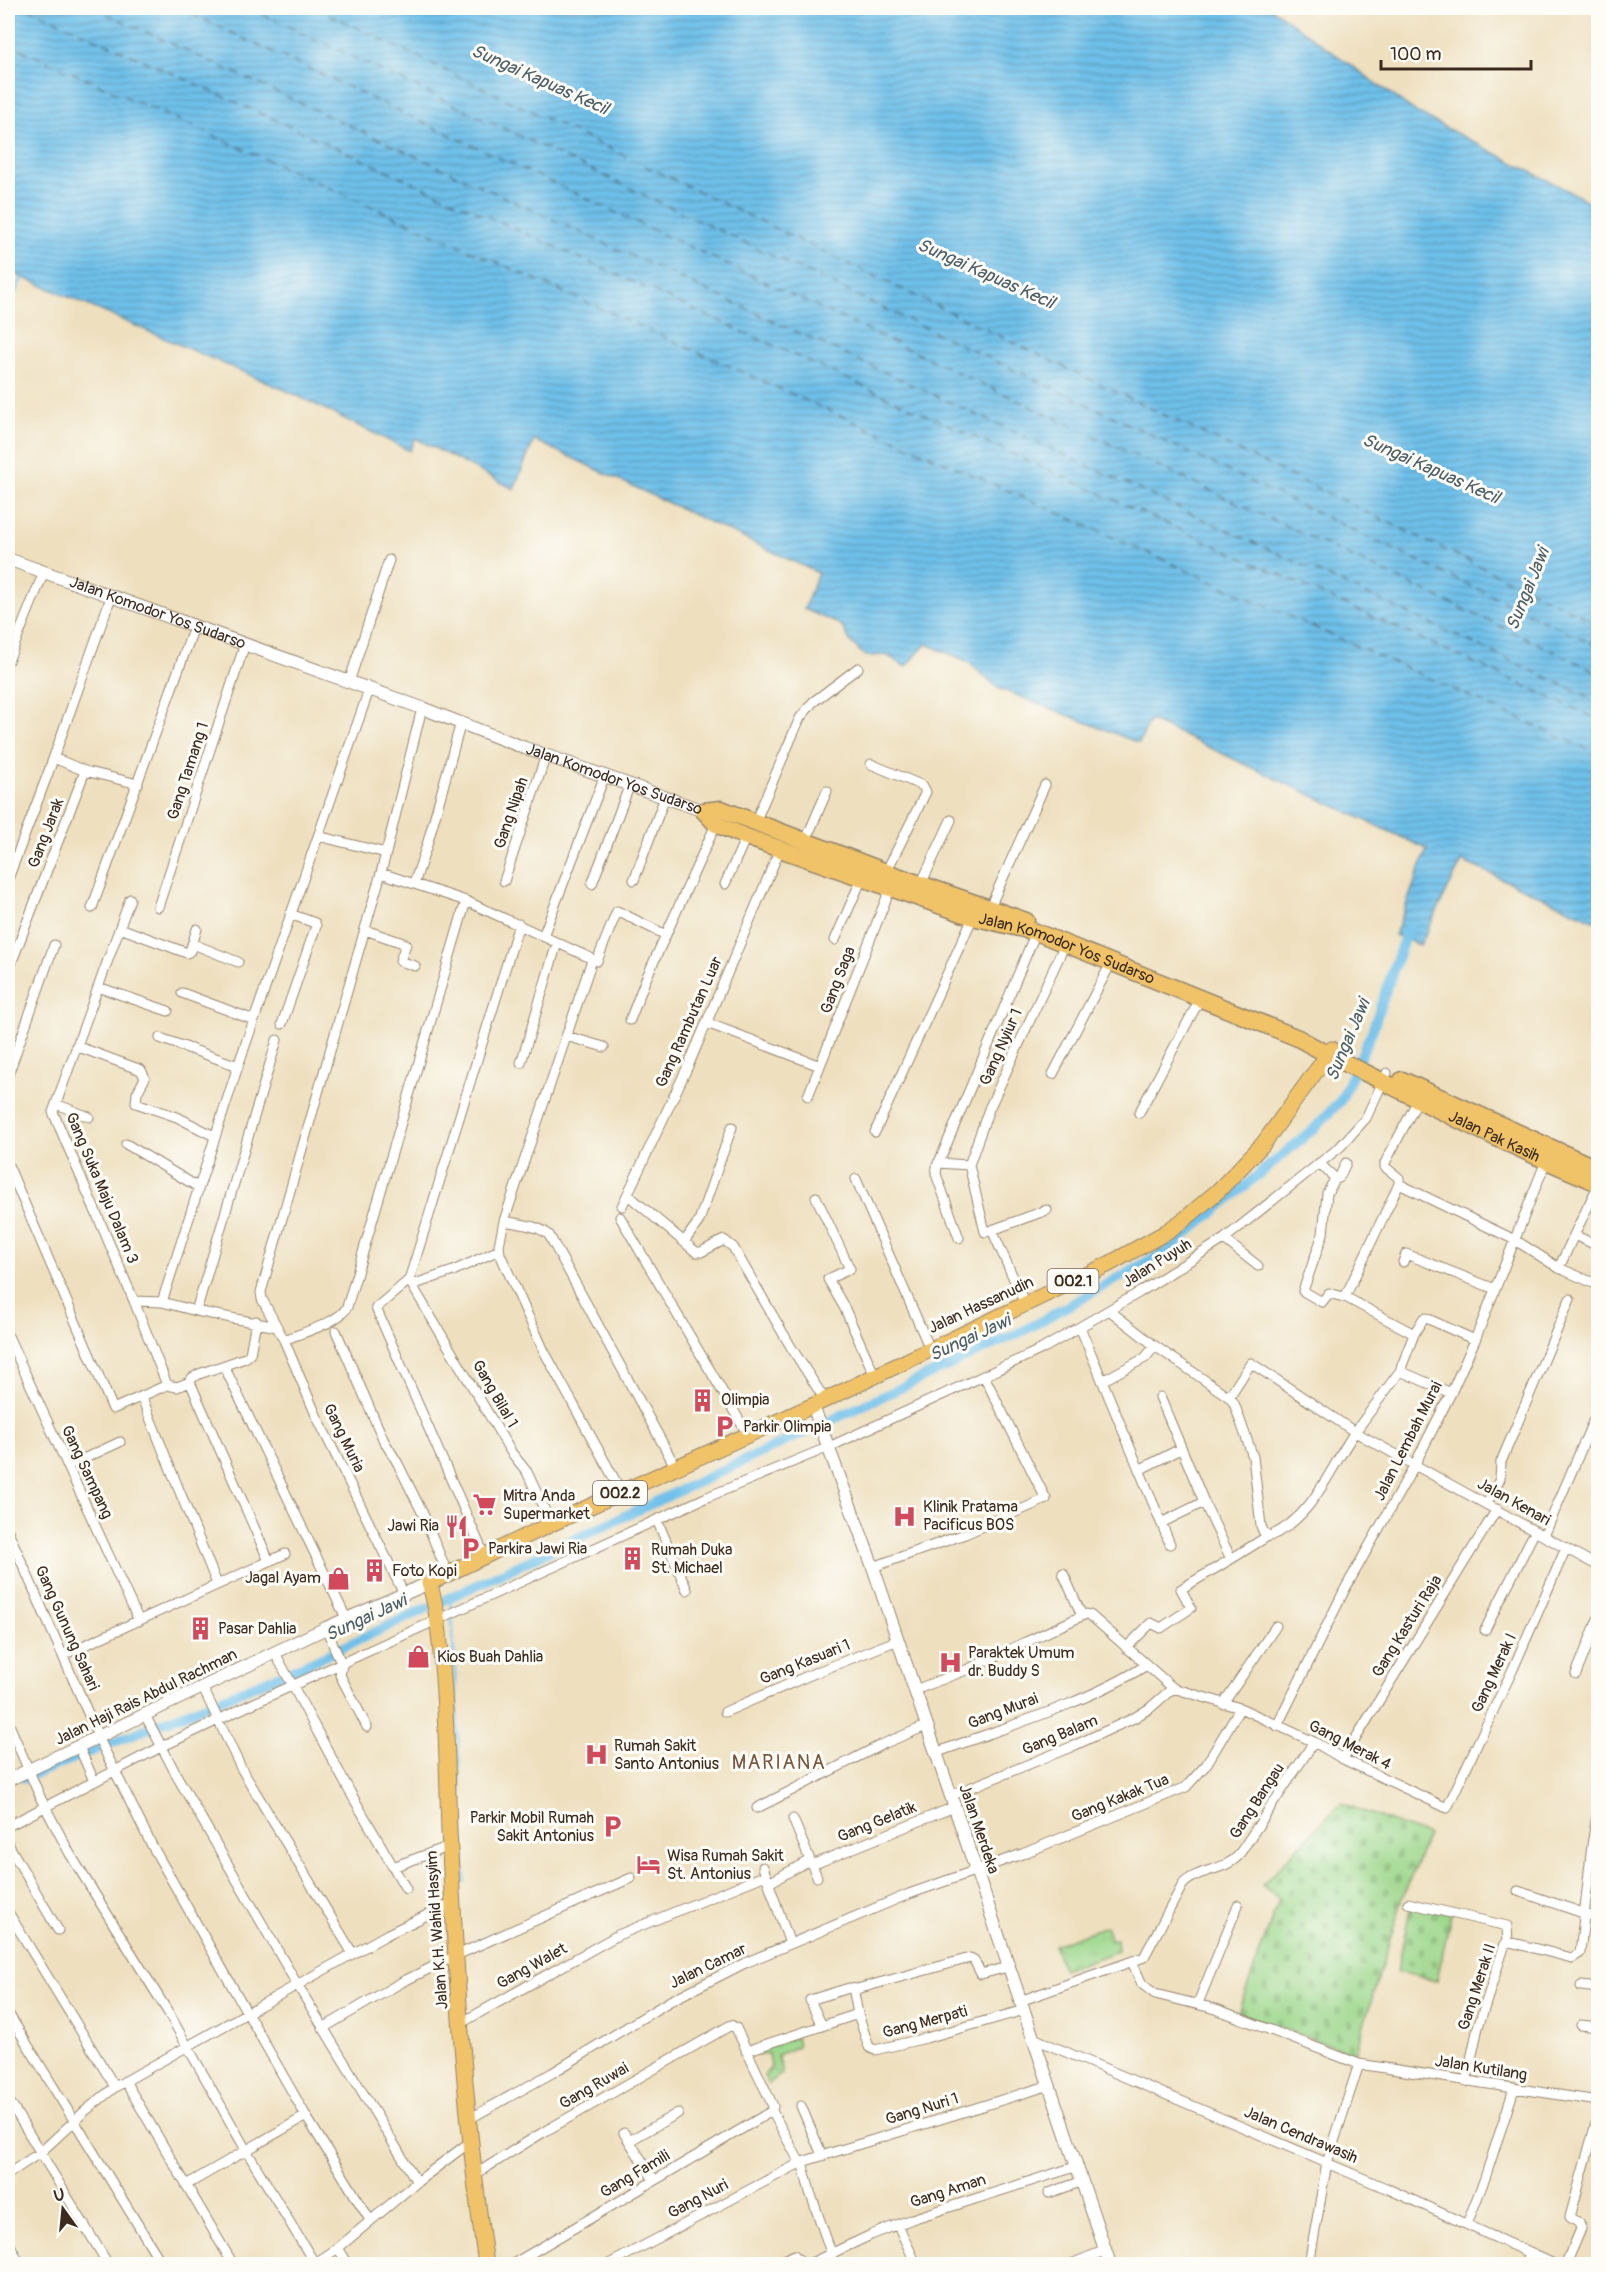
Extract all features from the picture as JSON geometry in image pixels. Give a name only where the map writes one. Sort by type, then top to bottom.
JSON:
[{"type":"highway","points":[[705,811],[721,809],[750,830],[805,842],[891,878]]},
{"type":"highway","name":"Jalan Komodor Yos Sudarso","points":[[705,811],[716,824],[750,830],[780,849],[860,883],[891,878],[921,884],[1143,964],[1302,1030],[1329,1052]]},
{"type":"highway","name":"Jalan Komodor Yos Sudarso","points":[[891,878],[974,917],[1036,932],[1298,1038],[1385,1077]]},
{"type":"highway","name":"Jalan Pak Kasih","points":[[1385,1077],[1418,1100],[1515,1139],[1599,1169]]},
{"type":"highway","name":"Jalan Pak Kasih","points":[[1385,1077],[1515,1139],[1546,1161],[1599,1185]]},
{"type":"main road","name":"Jalan Hassanudin","points":[[819,1408],[875,1376],[1109,1264],[1185,1219],[1219,1190],[1263,1144],[1329,1052]]},
{"type":"main road","name":"002.2","points":[[431,1588],[448,1575],[551,1524],[748,1435],[819,1408]]},
{"type":"main road","name":"Jalan K.H. Wahid Hasyim","points":[[431,1588],[444,1616],[453,1902],[470,2142],[486,2265]]},
{"type":"street","name":"Jalan Komodor Yos Sudarso","points":[[8,559],[705,811]]},
{"type":"street","points":[[349,682],[388,560]]},
{"type":"street","points":[[8,661],[44,572]]},
{"type":"street","points":[[8,879],[111,597]]},
{"type":"street","points":[[92,908],[194,627]]},
{"type":"street","name":"Gang Tamang 1","points":[[158,907],[245,644]]},
{"type":"street","points":[[725,884],[800,718],[813,702],[858,668]]},
{"type":"street","points":[[162,1302],[214,1136],[369,690]]},
{"type":"street","points":[[415,966],[400,961],[406,944],[365,930],[422,708]]},
{"type":"street","points":[[414,884],[461,722]]},
{"type":"street","name":"Gang Nipah","points":[[504,881],[546,755]]},
{"type":"street","points":[[54,758],[85,771],[138,784]]},
{"type":"street","name":"Gang Saga","points":[[807,1096],[926,792],[922,786],[872,764]]},
{"type":"street","name":"Gang Jarak","points":[[8,972],[85,771]]},
{"type":"street","points":[[543,936],[605,775]]},
{"type":"street","points":[[592,884],[630,784]]},
{"type":"street","points":[[989,909],[1045,785]]},
{"type":"street","points":[[805,842],[827,791]]},
{"type":"street","points":[[634,880],[665,797]]},
{"type":"street","points":[[921,884],[951,820]]},
{"type":"street","points":[[630,1020],[716,824]]},
{"type":"street","points":[[318,836],[386,853]]},
{"type":"street","name":"Gang Rambutan Luar","points":[[622,1206],[707,1023],[780,849]]},
{"type":"street","points":[[381,873],[466,900],[592,960],[597,961],[618,911],[666,935]]},
{"type":"street","points":[[836,940],[860,883]]},
{"type":"street","name":"Gang Suka Maju Dalam 3","points":[[130,899],[53,1116],[134,1301],[167,1385]]},
{"type":"street","points":[[284,1340],[331,1321],[347,1307],[466,900]]},
{"type":"street","points":[[282,1024],[316,926],[315,923],[290,914]]},
{"type":"street","points":[[875,1132],[974,917]]},
{"type":"street","points":[[411,1282],[519,924]]},
{"type":"street","points":[[120,928],[186,952],[190,951],[197,929]]},
{"type":"street","name":"Gang Muria","points":[[365,930],[261,1292],[262,1299],[284,1340],[316,1415],[404,1594]]},
{"type":"street","points":[[959,1238],[936,1174],[938,1163],[1036,932]]},
{"type":"street","points":[[521,1063],[557,943]]},
{"type":"street","points":[[193,944],[238,962]]},
{"type":"street","name":"Gang Nyiur 1","points":[[969,1165],[989,1109],[1065,944]]},
{"type":"street","points":[[8,1076],[54,945]]},
{"type":"street","points":[[592,960],[571,1037],[504,1221],[499,1250],[544,1352],[622,1492]]},
{"type":"street","points":[[1053,1074],[1111,963]]},
{"type":"street","points":[[98,987],[168,1011]]},
{"type":"street","points":[[182,993],[254,1020]]},
{"type":"street","points":[[1140,1113],[1200,999]]},
{"type":"street","points":[[707,1023],[820,1066]]},
{"type":"street","points":[[571,1037],[604,1047]]},
{"type":"street","points":[[160,1038],[238,1066]]},
{"type":"street","points":[[196,1311],[277,1040]]},
{"type":"street","points":[[76,1046],[141,1070],[145,1077],[137,1093],[136,1103],[177,1117],[214,1136]]},
{"type":"street","name":"Jalan Puyuh","points":[[8,1826],[43,1803],[217,1718],[1041,1349],[1224,1239],[1340,1147],[1358,1128],[1375,1101],[1385,1077]]},
{"type":"street","points":[[1347,1298],[1346,1293],[1399,1184],[1399,1178],[1385,1167],[1385,1163],[1418,1100]]},
{"type":"street","points":[[56,1104],[90,1117]]},
{"type":"street","points":[[684,1242],[699,1221],[732,1127]]},
{"type":"street","points":[[126,1144],[198,1187]]},
{"type":"street","name":"Jalan Lembah Murai","points":[[1277,1726],[1345,1589],[1414,1467],[1451,1393],[1496,1289],[1546,1161]]},
{"type":"street","points":[[938,1163],[969,1165],[986,1232]]},
{"type":"street","points":[[1319,1163],[1335,1179]]},
{"type":"street","points":[[1346,1163],[1339,1178],[1335,1179],[1327,1193],[1323,1234],[1303,1291],[1322,1302],[1329,1293],[1347,1298],[1414,1334]]},
{"type":"street","points":[[8,1165],[111,1407],[116,1408],[142,1398],[167,1385],[177,1387],[190,1382],[195,1376],[249,1356],[256,1322]]},
{"type":"street","points":[[856,1179],[930,1349]]},
{"type":"street","points":[[1399,1184],[1515,1240],[1559,1268],[1599,1285]]},
{"type":"street","points":[[1559,1268],[1599,1185]]},
{"type":"street","points":[[628,1195],[699,1252],[724,1240],[733,1247],[786,1338],[819,1408]]},
{"type":"street","points":[[816,1197],[850,1269],[828,1280],[844,1307],[875,1376]]},
{"type":"street","points":[[1025,1304],[992,1230],[1047,1210]]},
{"type":"street","points":[[620,1217],[748,1435]]},
{"type":"street","points":[[504,1221],[546,1231],[549,1234],[676,1468]]},
{"type":"street","points":[[1574,1235],[1599,1246]]},
{"type":"street","points":[[1224,1239],[1258,1266]]},
{"type":"street","points":[[485,1557],[376,1310],[376,1305],[411,1282],[453,1271],[499,1250]]},
{"type":"street","points":[[1403,1262],[1407,1254],[1496,1289]]},
{"type":"street","name":"Gang Bilal 1","points":[[411,1282],[511,1452],[527,1472],[551,1524]]},
{"type":"street","points":[[1487,1504],[1501,1477],[1501,1462],[1570,1299]]},
{"type":"street","points":[[134,1301],[162,1302],[277,1327]]},
{"type":"street","points":[[1109,1310],[1155,1346],[1229,1396],[1234,1403],[1253,1457],[1261,1527],[1268,1536]]},
{"type":"street","points":[[1126,1648],[1151,1623],[1161,1628],[1191,1608],[1181,1589],[1268,1536],[1284,1529],[1305,1511],[1354,1432],[1400,1371],[1414,1334],[1423,1319],[1426,1318],[1475,1340]]},
{"type":"street","points":[[1080,1327],[1170,1544]]},
{"type":"street","points":[[336,1331],[384,1441],[424,1516],[448,1575]]},
{"type":"street","name":"Gang Sampang","points":[[8,1336],[139,1621]]},
{"type":"street","points":[[1102,1381],[1145,1358],[1155,1346]]},
{"type":"street","name":"Jalan Kenari","points":[[1229,1396],[1251,1363],[1354,1432],[1414,1467],[1497,1509],[1598,1565]]},
{"type":"street","points":[[224,1365],[347,1620]]},
{"type":"street","points":[[1400,1371],[1451,1393]]},
{"type":"street","points":[[873,1567],[965,1534],[1046,1499],[984,1376]]},
{"type":"street","points":[[190,1382],[269,1562]]},
{"type":"street","points":[[1160,1397],[1180,1449],[1231,1559]]},
{"type":"street","points":[[142,1398],[217,1584]]},
{"type":"street","name":"Jalan Merdeka","points":[[819,1408],[828,1444],[873,1567],[976,1871],[1004,1968],[1022,2005],[1110,2265]]},
{"type":"street","points":[[1544,1536],[1599,1410]]},
{"type":"street","points":[[68,1466],[120,1442]]},
{"type":"street","points":[[1139,1470],[1180,1449]]},
{"type":"street","points":[[1161,1523],[1204,1502]]},
{"type":"street","name":"Gang Kasturi Raja","points":[[1343,1759],[1497,1509]]},
{"type":"street","points":[[657,1520],[687,1590]]},
{"type":"street","name":"Gang Gunung Sahari","points":[[8,1531],[100,1741],[150,1842],[306,2116],[370,2220]]},
{"type":"street","points":[[1485,1630],[1535,1531]]},
{"type":"street","name":"Gang Merak I","points":[[1447,1808],[1513,1669],[1566,1548]]},
{"type":"street","points":[[63,1655],[285,1554]]},
{"type":"street","points":[[1063,1573],[1086,1615],[1173,1688]]},
{"type":"street","name":"Jalan Haji Rais Abdul Rachman","points":[[8,1780],[30,1775],[81,1753],[100,1741],[278,1657],[326,1628],[404,1594],[431,1588]]},
{"type":"street","points":[[915,1690],[966,1670],[1086,1615]]},
{"type":"street","points":[[1576,1674],[1599,1619]]},
{"type":"street","points":[[1223,1704],[1276,1626]]},
{"type":"street","points":[[326,1628],[341,1662],[340,1675],[367,1727]]},
{"type":"street","name":"Gang Kasuari 1","points":[[725,1712],[898,1640]]},
{"type":"street","points":[[278,1657],[406,1889]]},
{"type":"street","name":"Gang Murai","points":[[935,1753],[1071,1702],[1121,1680],[1145,1666]]},
{"type":"street","name":"Gang Merak 4","points":[[1173,1688],[1240,1708],[1447,1808]]},
{"type":"street","name":"Gang Balam","points":[[952,1802],[1134,1718],[1150,1708],[1173,1688]]},
{"type":"street","points":[[205,1692],[241,1768],[353,1954]]},
{"type":"street","name":"Gang Kakak Tua","points":[[976,1871],[1186,1787],[1206,1765],[1240,1708]]},
{"type":"street","points":[[147,1720],[322,2028],[417,2182]]},
{"type":"street","points":[[8,1722],[43,1803],[99,1902],[168,2012],[246,2150],[315,2264],[470,2142]]},
{"type":"street","points":[[757,1808],[883,1744],[926,1726]]},
{"type":"street","name":"Gang Bangau","points":[[1022,2005],[1144,1957],[1185,1882],[1232,1862],[1238,1856],[1314,1742]]},
{"type":"street","points":[[81,1753],[93,1779]]},
{"type":"street","name":"Gang Gelatik","points":[[766,1875],[811,1863],[952,1802]]},
{"type":"street","name":"Gang Merak II","points":[[1466,2082],[1478,2027],[1503,1946],[1508,1942],[1574,1958],[1580,1953],[1592,1845],[1599,1810]]},
{"type":"street","points":[[793,1819],[817,1877]]},
{"type":"street","points":[[8,1844],[58,1930]]},
{"type":"street","points":[[393,1867],[450,1846]]},
{"type":"street","name":"Jalan Camar","points":[[469,2119],[552,2073],[670,2001],[720,1975],[909,1894],[976,1871]]},
{"type":"street","points":[[766,1875],[790,1944]]},
{"type":"street","name":"Gang Walet","points":[[461,2023],[618,1935],[766,1875]]},
{"type":"street","points":[[322,2028],[402,1982],[457,1955],[631,1878]]},
{"type":"street","points":[[1518,1891],[1599,1918]]},
{"type":"street","points":[[8,2174],[41,2152],[114,2086],[298,1986],[388,1934],[453,1902]]},
{"type":"street","points":[[1408,1903],[1508,1926],[1508,1942]]},
{"type":"street","points":[[1198,2003],[1238,1905]]},
{"type":"street","points":[[8,1912],[114,2086]]},
{"type":"street","points":[[822,2026],[811,1999],[970,1959],[974,1960],[980,1974],[983,1975],[1004,1968]]},
{"type":"street","name":"Jalan Kutilang","points":[[1132,1962],[1142,1984],[1150,1991],[1198,2003],[1359,2064],[1599,2101]]},
{"type":"street","points":[[1581,1986],[1599,1988]]},
{"type":"street","points":[[832,2255],[801,2162],[772,2111],[773,2106],[746,2051],[858,2014],[854,1993],[857,1989]]},
{"type":"street","name":"Gang Merpati","points":[[858,2014],[869,2048],[875,2050],[926,2038],[1022,2005]]},
{"type":"street","points":[[8,2013],[162,2265]]},
{"type":"street","name":"Gang Ruwai","points":[[474,2175],[729,2025],[736,2028],[746,2051]]},
{"type":"street","points":[[1581,2025],[1599,2027]]},
{"type":"street","name":"Jalan Cendrawasih","points":[[1033,2038],[1327,2163],[1554,2265]]},
{"type":"street","points":[[1309,2265],[1327,2163],[1359,2064]]},
{"type":"street","points":[[125,2081],[233,2265]]},
{"type":"street","name":"Gang Nuri 1","points":[[801,2162],[1050,2085]]},
{"type":"street","points":[[1467,2224],[1485,2178],[1514,2089]]},
{"type":"street","points":[[8,2099],[108,2265]]},
{"type":"street","points":[[801,2106],[822,2155]]},
{"type":"street","name":"Gang Famili","points":[[513,2265],[772,2111]]},
{"type":"street","points":[[654,2180],[627,2137],[678,2113]]},
{"type":"street","points":[[186,2185],[306,2116]]},
{"type":"street","points":[[1566,2265],[1581,2229],[1579,2223],[1570,2217],[1599,2116]]},
{"type":"street","name":"Gang Nuri","points":[[609,2265],[801,2162]]},
{"type":"street","name":"Gang Aman","points":[[809,2265],[898,2225],[949,2206],[1078,2166]]},
{"type":"street","points":[[1049,2193],[1083,2181]]},
{"type":"street","points":[[898,2225],[916,2265]]},
{"type":"street","points":[[8,2241],[20,2265]]},
{"type":"street","points":[[338,2248],[348,2265]]},
{"type":"street","points":[[1071,2265],[1106,2250]]},
{"type":"street","points":[[1524,2265],[1530,2253]]},
{"type":"street","points":[[775,2265],[793,2255],[797,2256],[803,2265]]},
{"type":"green space","points":[[1341,1803],[1428,1835],[1403,1897],[1355,2054],[1238,2013],[1279,1899],[1262,1885]]},
{"type":"green space","points":[[1411,1905],[1451,1914],[1437,1980],[1397,1972]]},
{"type":"green space","points":[[1106,1926],[1111,1941],[1117,1939],[1118,1951],[1063,1970],[1054,1945]]},
{"type":"green space","points":[[796,2037],[798,2046],[778,2055],[782,2074],[768,2084],[764,2076],[771,2067],[769,2054],[758,2055],[758,2051]]},
{"type":"water","name":"Sungai Kapuas Kecil","points":[[8,8],[1271,8],[1419,114],[1598,206],[1598,922],[1462,861],[1420,945],[1395,935],[1427,849],[1150,720],[1139,743],[998,688],[967,661],[926,644],[906,667],[887,655],[865,656],[850,641],[841,625],[804,609],[818,573],[534,440],[514,489],[415,438],[410,451],[294,394],[8,271]]},
{"type":"waterway","points":[[8,306],[22,278]]},
{"type":"waterway","name":"Sungai Jawi","points":[[24,1778],[298,1668],[1025,1330],[1166,1251],[1315,1128],[1341,1100],[1372,1031],[1408,927]]},
{"type":"waterway","points":[[451,1597],[465,1882]]},
{"type":"ferry route","points":[[28,8],[1598,719]]},
{"type":"ferry route","points":[[94,8],[1598,701]]},
{"type":"ferry route","points":[[179,8],[1598,672]]},
{"type":"ferry route","points":[[249,8],[1598,646]]},
{"type":"ferry route","points":[[316,8],[1598,623]]},
{"type":"ferry route","points":[[8,44],[1598,754]]},
{"type":"place","name":"Olimpia","points":[[703,1400]]},
{"type":"place","name":"Parkir Olimpia","points":[[725,1427]]},
{"type":"place","name":"Mitra Anda Supermarket","points":[[485,1505]]},
{"type":"place","name":"Klinik Pratama Pacificus BOS","points":[[905,1516]]},
{"type":"place","name":"Jawi Ria","points":[[457,1526]]},
{"type":"place","name":"Parkira Jawi Ria","points":[[470,1549]]},
{"type":"place","name":"Rumah Duka St. Michael","points":[[633,1559]]},
{"type":"place","name":"Foto Kopi","points":[[374,1571]]},
{"type":"place","name":"Jagal Ayam","points":[[339,1578]]},
{"type":"place","name":"Pasar Dahlia","points":[[200,1629]]},
{"type":"place","name":"Kios Buah Dahlia","points":[[419,1657]]},
{"type":"place","name":"Paraktek Umum dr. Buddy S","points":[[950,1662]]},
{"type":"place","name":"Rumah Sakit Santo Antonius","points":[[596,1755]]},
{"type":"place","name":"Parkir Mobil Rumah Sakit Antonius","points":[[612,1827]]},
{"type":"place","name":"Wisa Rumah Sakit St. Antonius","points":[[649,1865]]},
{"type":"district","name":"MARIANA","points":[[779,1762]]}]
